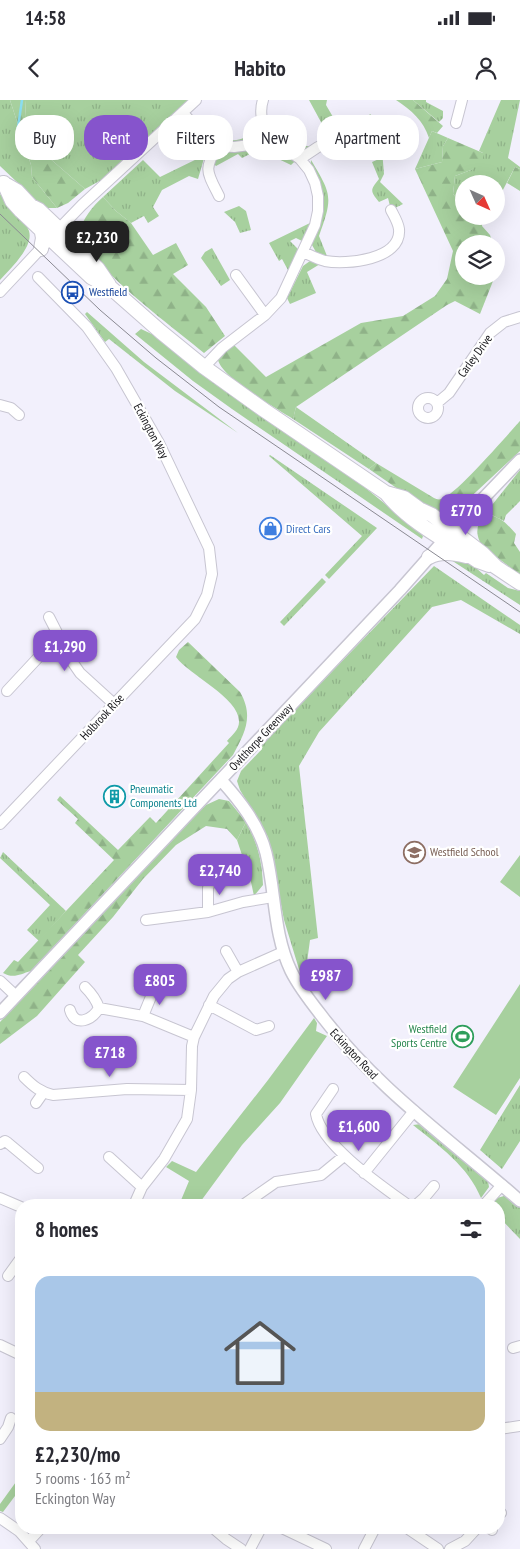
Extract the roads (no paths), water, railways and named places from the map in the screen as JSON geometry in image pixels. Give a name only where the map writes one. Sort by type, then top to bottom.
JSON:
[{"type":"main road","points":[[2,181],[12,201],[46,241],[53,254],[69,256]]},
{"type":"main road","points":[[2,181],[31,206],[39,210],[46,241],[69,256],[92,277],[111,288],[204,367],[386,492],[404,498],[419,509],[432,515],[440,542],[436,554],[449,553],[471,557]]},
{"type":"main road","points":[[46,241],[98,269],[111,288]]},
{"type":"main road","points":[[386,492],[397,506],[440,542],[496,567]]},
{"type":"main road","points":[[440,542],[482,553],[496,567],[520,583]]},
{"type":"street","points":[[0,292],[46,241],[82,205],[196,100]]},
{"type":"street","points":[[262,115],[263,100]]},
{"type":"street","points":[[456,123],[462,100]]},
{"type":"street","points":[[209,160],[208,170],[219,196]]},
{"type":"street","points":[[204,367],[222,348],[265,315],[281,298],[303,252],[315,225],[318,211],[318,196],[309,170],[301,160]]},
{"type":"street","points":[[303,252],[332,261],[368,259],[384,254],[395,244],[399,234],[391,210]]},
{"type":"street","points":[[236,275],[265,315]]},
{"type":"street","name":"Eckington Way","points":[[38,277],[87,326],[116,368],[167,459],[212,560],[212,574],[202,608]]},
{"type":"street","name":"Carley Drive","points":[[437,403],[449,393],[490,333],[504,322],[520,317]]},
{"type":"street","points":[[0,405],[11,408],[19,416]]},
{"type":"street","name":"Owlthorpe Greenway","points":[[0,1013],[221,780],[440,542],[520,460]]},
{"type":"street","name":"Holbrook Rise","points":[[0,824],[182,633],[202,608]]},
{"type":"street","points":[[49,617],[80,673],[114,704]]},
{"type":"street","points":[[7,692],[48,647],[60,639]]},
{"type":"street","name":"Eckington Road","points":[[221,780],[245,809],[261,839],[266,852],[276,924],[291,971],[305,995],[343,1044],[372,1074],[520,1201]]},
{"type":"street","points":[[208,912],[208,888],[213,875]]},
{"type":"street","points":[[146,920],[208,912],[243,902],[273,897]]},
{"type":"street","points":[[226,951],[238,972]]},
{"type":"street","points":[[137,1199],[142,1187],[164,1160],[187,1119],[191,1090],[192,1046],[194,1037],[209,1005],[221,986],[238,972],[284,952]]},
{"type":"street","points":[[0,981],[16,996]]},
{"type":"street","points":[[85,987],[95,997],[99,1008]]},
{"type":"street","points":[[143,1016],[155,987]]},
{"type":"street","points":[[209,1005],[256,1030],[269,1026]]},
{"type":"street","points":[[99,1008],[143,1016],[194,1037]]},
{"type":"street","points":[[70,1010],[76,1020],[88,1021],[99,1008]]},
{"type":"street","points":[[24,1077],[43,1093],[53,1095],[127,1089],[191,1090]]},
{"type":"street","points":[[332,1090],[316,1114],[318,1123],[344,1156],[400,1199]]},
{"type":"street","points":[[36,1103],[43,1093]]},
{"type":"street","points":[[364,1173],[414,1111]]},
{"type":"street","points":[[0,1144],[5,1141],[38,1168]]},
{"type":"street","points":[[252,1199],[276,1182],[321,1175],[344,1156]]},
{"type":"street","points":[[109,1157],[142,1187]]},
{"type":"street","points":[[489,1199],[502,1185]]},
{"type":"street","points":[[423,1199],[434,1186]]},
{"type":"street","points":[[0,1198],[15,1204]]},
{"type":"street","points":[[8,1276],[15,1260]]},
{"type":"street","points":[[0,1346],[15,1352]]},
{"type":"street","points":[[2,1434],[11,1418]]},
{"type":"street","points":[[505,1428],[520,1426]]},
{"type":"street","points":[[0,1518],[15,1528]]},
{"type":"street","points":[[23,1534],[32,1545]]},
{"type":"street","points":[[220,1534],[241,1549]]},
{"type":"street","points":[[250,1549],[258,1534]]},
{"type":"street","points":[[295,1534],[326,1549]]},
{"type":"street","points":[[364,1549],[372,1534]]},
{"type":"street","points":[[416,1534],[438,1549]]},
{"type":"street","points":[[450,1549],[465,1541],[471,1534]]},
{"type":"waterway","points":[[20,115],[22,100]]},
{"type":"tram line","points":[[0,214],[100,310],[156,358],[219,407],[520,612]]},
{"type":"place","name":"Westfield","points":[[73,292]]},
{"type":"place","name":"Direct Cars","points":[[270,529]]},
{"type":"place","name":"Pneumatic Components Ltd","points":[[114,796]]},
{"type":"place","name":"Westfield School","points":[[414,852]]},
{"type":"place","name":"Westfield Sports Centre","points":[[463,1036]]}]
